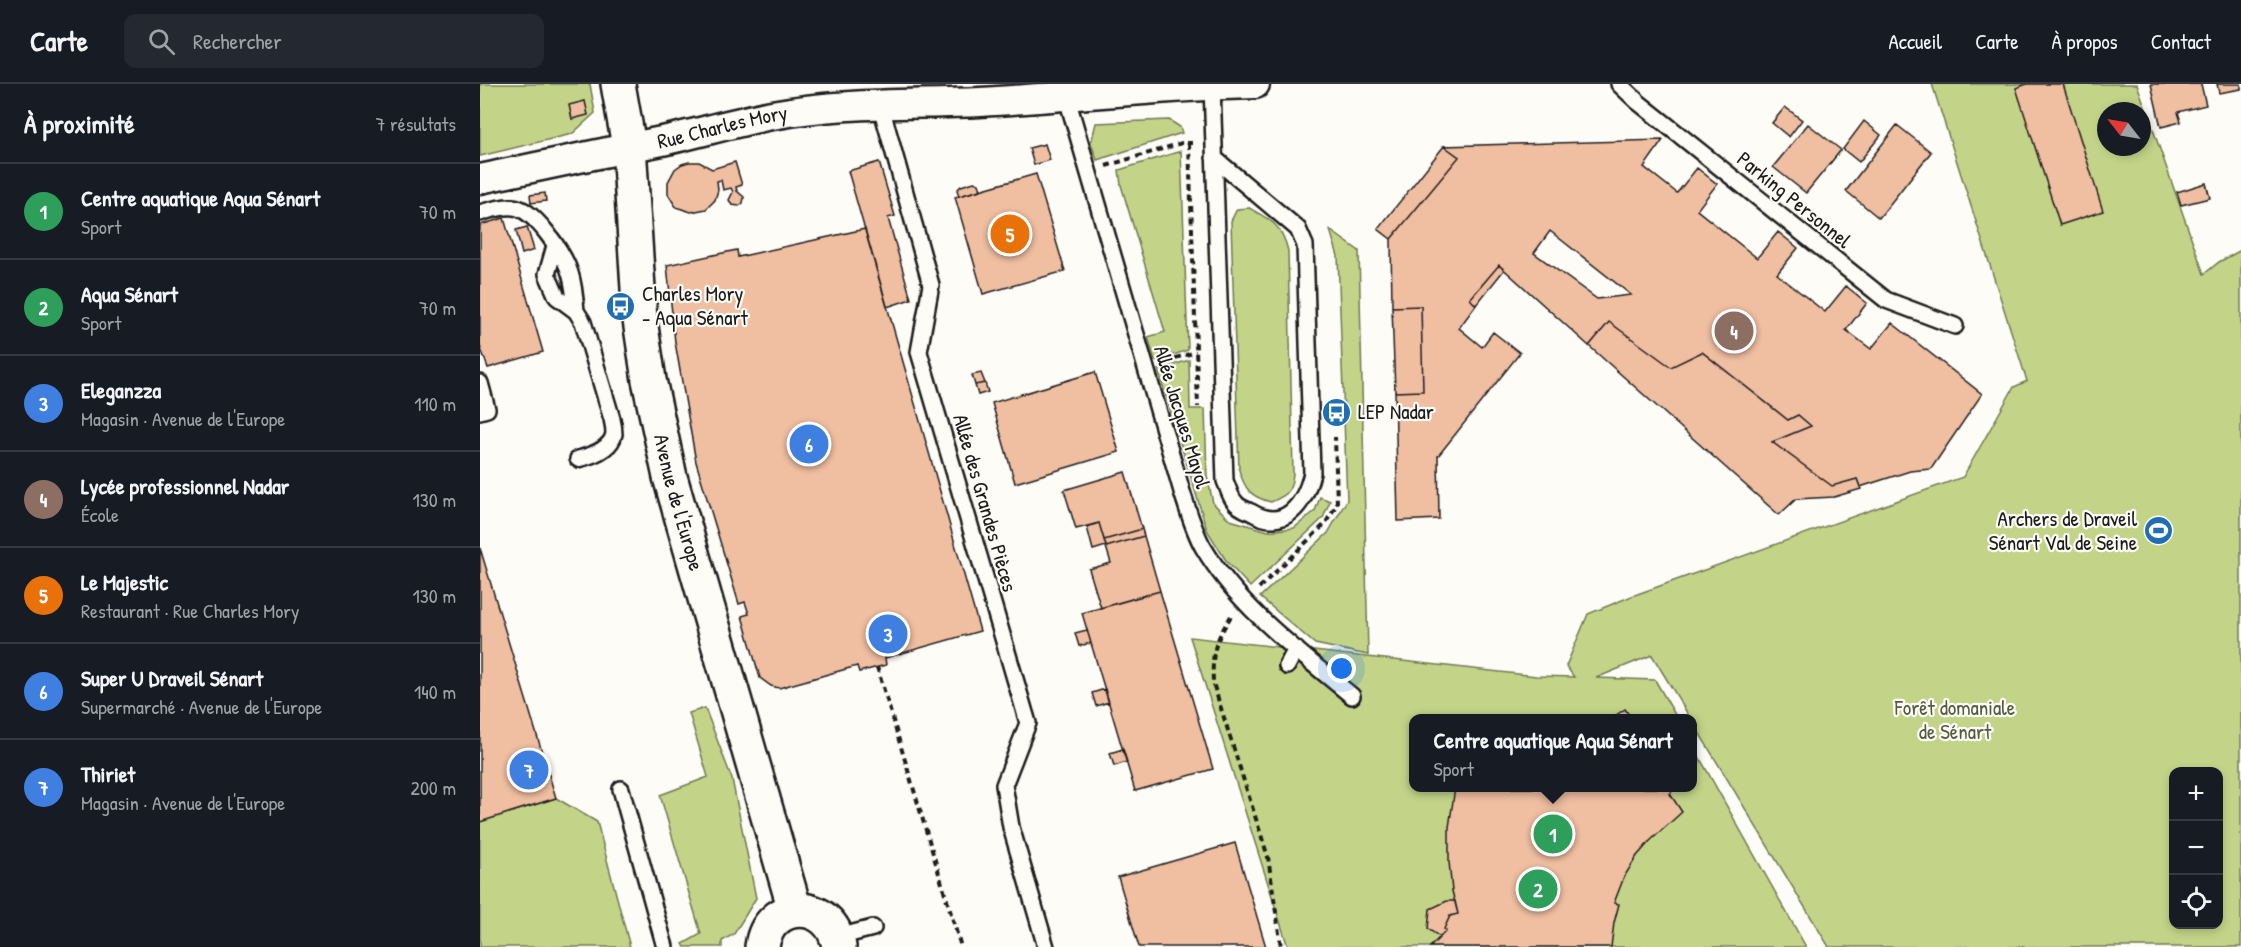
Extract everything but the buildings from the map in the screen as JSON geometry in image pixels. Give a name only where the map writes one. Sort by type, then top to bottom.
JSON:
[{"type":"main road","name":"Avenue de l'Europe","points":[[618,84],[629,146],[640,320],[670,477],[795,910]]},
{"type":"main road","points":[[762,947],[765,933],[773,922],[783,914],[795,910],[817,913],[826,919],[838,942]]},
{"type":"street","name":"Rue Charles Mory","points":[[480,179],[772,115],[824,107],[880,103],[979,102],[1066,94],[1109,93],[1178,85],[1255,84]]},
{"type":"lane","name":"Parking Personnel","points":[[1619,84],[1638,102],[1886,300],[1955,326]]},
{"type":"lane","points":[[1212,85],[1214,158],[1225,481],[1235,503],[1257,516],[1277,519],[1294,511],[1307,494],[1312,473],[1305,245],[1298,229],[1214,158]]},
{"type":"lane","name":"Allée Jacques Mayol","points":[[1066,94],[1145,367],[1192,521],[1202,545],[1221,575],[1244,602],[1296,650],[1352,696]]},
{"type":"lane","name":"Allée des Grandes Pièces","points":[[880,103],[931,285],[919,352],[1028,723],[1004,785],[1011,827],[1046,947]]},
{"type":"lane","points":[[480,213],[513,207],[523,210],[539,224],[570,272],[576,310],[583,322],[593,354],[612,419],[614,435],[606,447],[591,456],[578,459]]},
{"type":"lane","points":[[555,246],[546,274],[557,297],[576,310]]},
{"type":"lane","points":[[480,383],[484,410]]},
{"type":"lane","points":[[1287,666],[1296,650]]},
{"type":"lane","points":[[621,789],[665,947]]},
{"type":"lane","points":[[838,942],[873,928]]},
{"type":"path","points":[[1088,171],[1182,143],[1198,143]]},
{"type":"path","points":[[1189,143],[1198,407]]},
{"type":"path","points":[[1145,367],[1196,352]]},
{"type":"path","points":[[1281,947],[1268,856],[1213,682],[1212,658],[1215,641],[1233,614],[1325,524],[1337,504],[1335,435]]},
{"type":"path","points":[[877,667],[961,947]]},
{"type":"green space","points":[[480,84],[590,84],[595,113],[572,134],[480,156]]},
{"type":"green space","name":"Forêt domaniale de Sénart","points":[[1932,84],[2137,84],[2143,102],[2097,102],[2097,156],[2151,156],[2151,124],[2204,274],[2219,262],[2241,250],[2241,947],[1829,947],[1697,729],[1697,714],[1688,714],[1652,655],[1596,678],[1655,680],[1675,714],[1409,714],[1409,792],[1697,792],[1697,753],[1806,947],[1288,947],[1190,637],[1536,676],[1574,677],[1566,666],[1588,614],[1632,596],[1963,477],[2014,387],[2027,381]]},
{"type":"green space","points":[[1169,120],[1180,127],[1182,133],[1097,160],[1091,143],[1096,123]]},
{"type":"green space","points":[[1181,151],[1188,350],[1155,361],[1148,337],[1165,332],[1121,185],[1119,170]]},
{"type":"green space","points":[[1249,208],[1264,216],[1279,229],[1288,251],[1293,474],[1287,492],[1271,502],[1258,498],[1250,492],[1239,470],[1231,221],[1237,209]]},
{"type":"green space","points":[[1330,230],[1359,251],[1368,655],[1315,644],[1260,597],[1328,533],[1347,500],[1338,256]]},
{"type":"green space","points":[[1189,360],[1190,409],[1205,409],[1207,476],[1213,503],[1230,520],[1268,531],[1294,528],[1315,511],[1320,497],[1330,501],[1323,518],[1250,587],[1227,562],[1207,530],[1158,370]]},
{"type":"green space","points":[[705,708],[732,779],[756,898],[734,934],[722,941],[722,947],[685,947],[683,944],[701,934],[660,795],[708,777],[689,713]]},
{"type":"green space","points":[[556,798],[597,822],[630,947],[480,947],[480,822]]},
{"type":"place","name":"Le Majestic","points":[[1010,234]]},
{"type":"place","name":"Charles Mory - Aqua Sénart","points":[[621,306]]},
{"type":"place","name":"Lycée professionnel Nadar","points":[[1734,331]]},
{"type":"place","name":"LEP Nadar","points":[[1337,412]]},
{"type":"place","name":"Super U Draveil Sénart","points":[[809,444]]},
{"type":"place","name":"Archers de Draveil Sénart Val de Seine","points":[[2158,531]]},
{"type":"place","name":"Eleganzza","points":[[888,634]]},
{"type":"place","name":"Thiriet","points":[[529,770]]},
{"type":"place","name":"Centre aquatique Aqua Sénart","points":[[1553,834]]},
{"type":"place","name":"Aqua Sénart","points":[[1538,889]]}]
